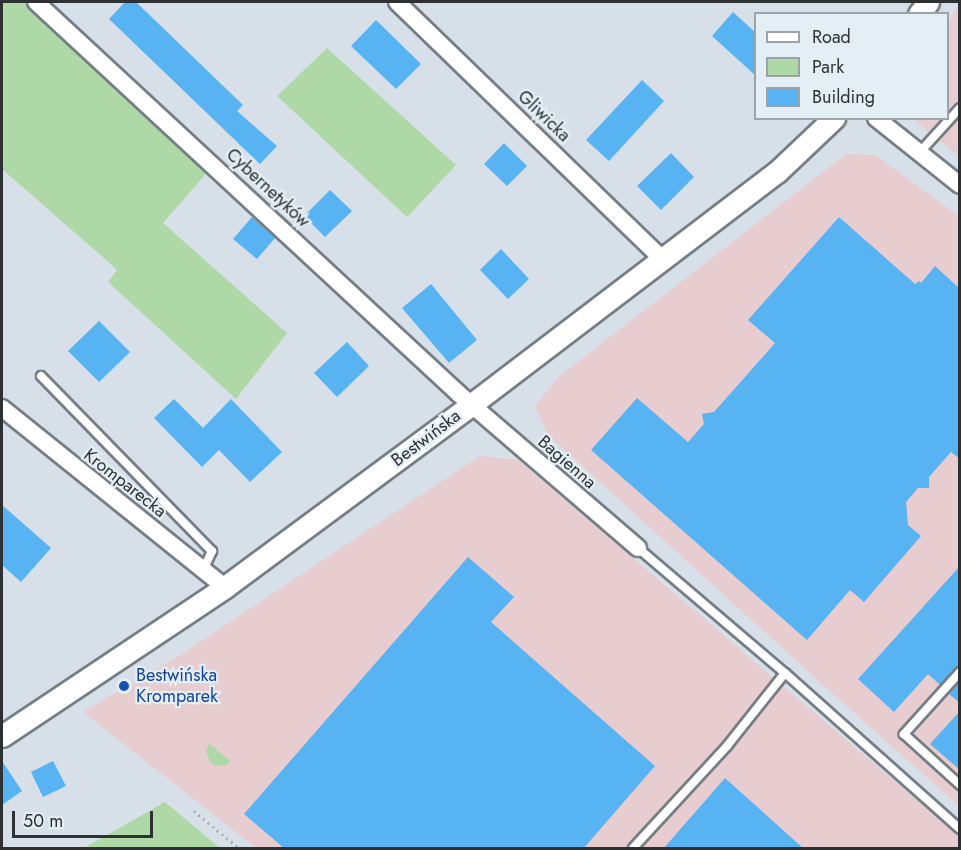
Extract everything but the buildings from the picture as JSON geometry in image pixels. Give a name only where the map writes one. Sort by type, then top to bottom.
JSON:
[{"type":"street","name":"Cybernetyków","points":[[36,2],[472,404]]},
{"type":"street","name":"Gliwicka","points":[[397,2],[662,259]]},
{"type":"street","name":"Bestwińska","points":[[2,736],[225,587],[472,404],[777,172],[832,120]]},
{"type":"street","points":[[878,120],[960,185]]},
{"type":"street","name":"Bagienna","points":[[472,404],[638,548]]},
{"type":"street","name":"Kromparecka","points":[[2,408],[225,587]]},
{"type":"lane","points":[[919,154],[960,108]]},
{"type":"lane","points":[[41,376],[212,551],[203,570]]},
{"type":"lane","points":[[638,548],[785,673],[960,829]]},
{"type":"lane","points":[[960,672],[904,734],[960,785]]},
{"type":"lane","points":[[633,849],[727,746],[785,673]]},
{"type":"path","points":[[194,811],[239,849]]},
{"type":"shaded area","points":[[959,4],[959,156],[914,120],[949,120],[949,21]]},
{"type":"shaded area","points":[[846,154],[875,155],[959,216],[959,806],[547,434],[535,406],[557,378]]},
{"type":"shaded area","points":[[480,456],[518,460],[959,836],[959,848],[256,848],[83,712],[177,657]]},
{"type":"green space","points":[[2,2],[25,2],[210,169],[163,223],[287,333],[236,399],[108,282],[117,270],[2,169]]},
{"type":"green space","points":[[327,48],[456,165],[407,217],[277,96]]},
{"type":"green space","points":[[209,743],[230,761],[226,765],[216,766],[211,763],[206,752]]},
{"type":"green space","points":[[165,802],[220,848],[84,848]]},
{"type":"place","name":"Bestwińska Kromparek","points":[[124,686]]}]
